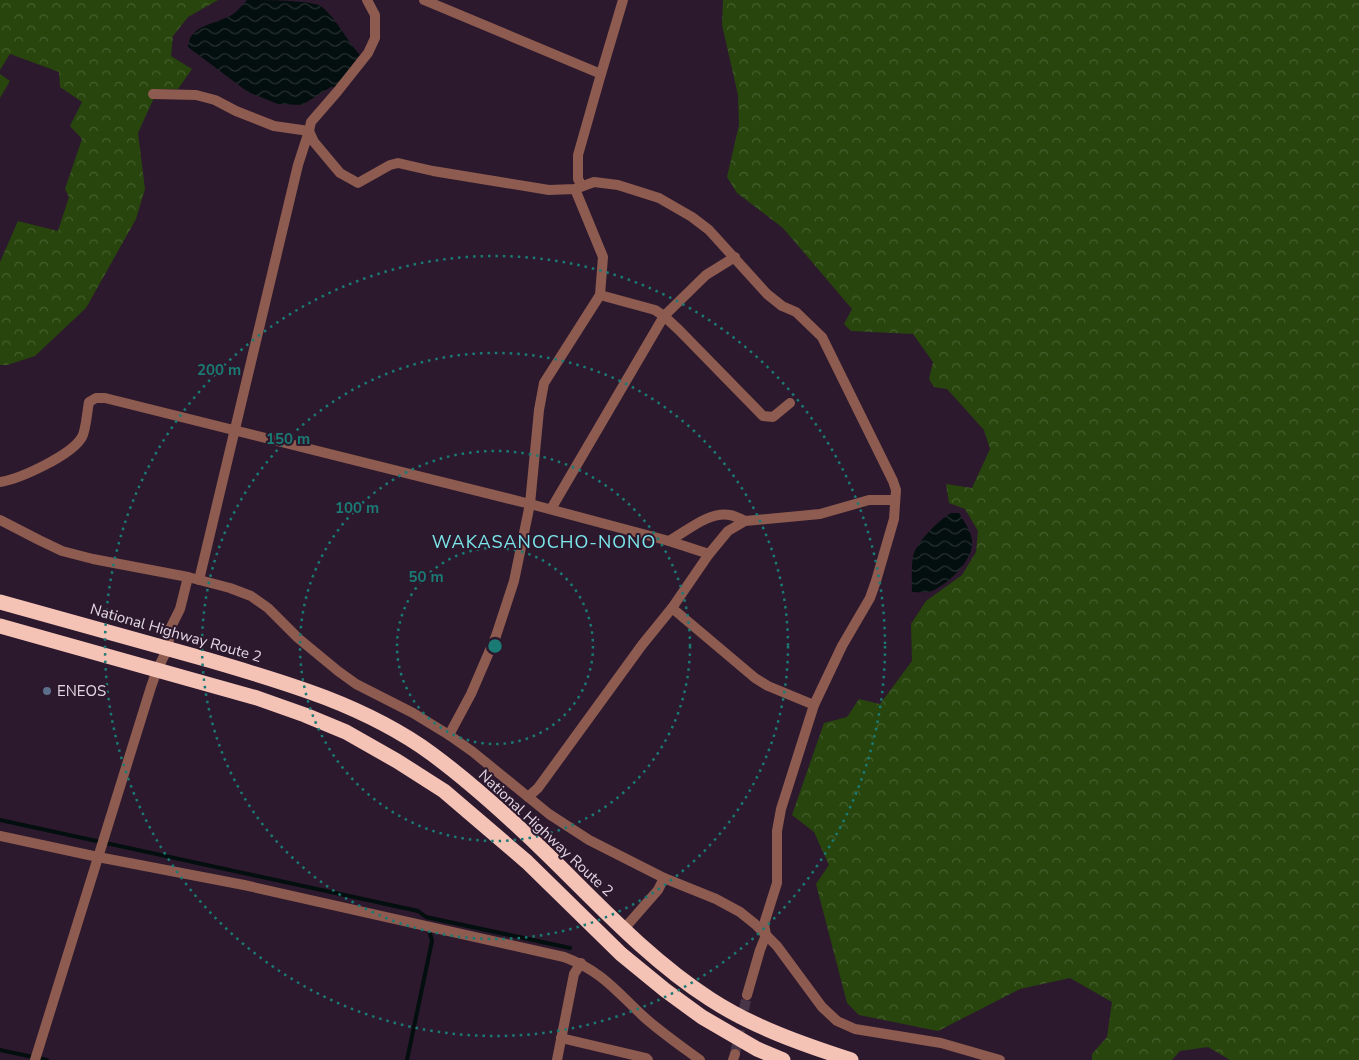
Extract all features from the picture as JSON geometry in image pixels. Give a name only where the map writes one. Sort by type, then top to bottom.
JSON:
[{"type":"highway","name":"National Highway Route 2","points":[[0,602],[261,675],[317,694],[353,709],[390,728],[431,753],[516,824],[623,930],[670,970],[711,1000],[750,1021],[795,1041],[850,1060]]},
{"type":"highway","points":[[0,626],[257,698],[346,732],[444,791],[527,862],[608,941],[665,990],[708,1021],[757,1049],[783,1060]]},
{"type":"street","points":[[199,580],[298,165],[311,122],[368,53],[375,38],[375,15],[367,0]]},
{"type":"street","points":[[424,0],[601,74]]},
{"type":"street","points":[[449,735],[471,694],[496,636],[514,581],[530,504],[544,383],[600,295],[603,257],[579,188],[578,155],[623,0]]},
{"type":"street","points":[[153,94],[196,94],[215,100],[236,111],[274,126],[309,131]]},
{"type":"street","points":[[309,131],[314,142],[340,173],[358,183],[390,165],[398,163],[433,171],[549,190],[579,188],[594,182],[618,185],[659,198],[692,217],[709,230],[768,294],[782,306],[796,312],[822,337],[893,481],[896,490],[894,519],[870,598],[842,646],[814,704],[800,746],[777,831],[777,883],[764,924],[766,935],[747,995]]},
{"type":"street","points":[[551,510],[664,316],[706,275],[735,257]]},
{"type":"street","points":[[600,295],[655,310],[664,316],[680,330],[763,416],[773,417],[790,403]]},
{"type":"street","points":[[0,482],[66,454],[83,436],[89,402],[96,398],[106,398],[530,504],[669,541],[710,554]]},
{"type":"street","points":[[528,797],[538,788],[728,531],[745,521],[820,514],[869,500],[895,500]]},
{"type":"street","points":[[669,541],[706,519],[720,515],[731,515],[745,521]]},
{"type":"street","points":[[0,520],[62,551],[93,559],[188,577],[230,588],[251,596],[268,608],[298,638],[356,684],[413,713],[449,735],[550,814],[590,840],[664,878],[716,899],[740,912],[778,946],[822,1007],[837,1021],[855,1029],[941,1043],[1000,1060]]},
{"type":"street","points":[[36,1057],[156,670],[168,648],[170,629],[180,610],[188,577]]},
{"type":"street","points":[[672,608],[755,678],[768,686],[814,704]]},
{"type":"street","points":[[0,836],[99,853],[564,957],[580,963],[610,983],[644,1017],[700,1060]]},
{"type":"street","points":[[623,930],[658,890],[664,878]]},
{"type":"street","points":[[557,1060],[574,974],[580,963]]},
{"type":"street","points":[[561,1038],[648,1060]]},
{"type":"green space","points":[[0,0],[218,0],[188,17],[173,36],[171,56],[192,69],[178,89],[158,89],[138,133],[145,189],[136,219],[86,308],[35,356],[7,365],[0,365],[0,262],[18,221],[58,231],[69,197],[65,189],[82,139],[70,126],[82,102],[60,87],[59,72],[10,54],[0,70]]},
{"type":"green space","points":[[723,0],[1359,0],[1359,1060],[1230,1060],[1208,1047],[1180,1051],[1172,1060],[1092,1060],[1092,1054],[1107,1037],[1112,1002],[1070,978],[1020,989],[938,1031],[859,1015],[847,1003],[816,884],[829,865],[814,832],[792,815],[824,723],[847,717],[859,699],[880,704],[912,661],[911,624],[926,601],[962,575],[976,552],[978,531],[965,509],[949,503],[946,484],[972,488],[990,449],[984,430],[947,389],[934,387],[929,379],[933,362],[913,334],[851,331],[844,324],[852,309],[783,228],[737,193],[727,177],[739,125],[738,95],[722,25]]},
{"type":"green space","points":[[0,74],[10,81],[0,98]]},
{"type":"water","points":[[247,0],[296,1],[321,6],[332,17],[360,55],[335,87],[331,87],[302,105],[278,104],[248,92],[188,47],[190,39],[199,29],[227,18]]},
{"type":"water","points":[[951,513],[959,513],[969,530],[972,548],[969,556],[959,570],[938,588],[930,592],[912,592],[912,566],[915,551],[929,532]]},
{"type":"waterway","points":[[0,820],[418,911],[426,917],[570,948]]},
{"type":"waterway","points":[[407,1060],[432,941],[429,929]]},
{"type":"waterway","points":[[0,1050],[47,1060]]},
{"type":"tunnel","points":[[735,1054],[747,995]]},
{"type":"place","name":"ENEOS","points":[[47,691]]},
{"type":"district","name":"WAKASANOCHO-NONO","points":[[544,542]]}]
